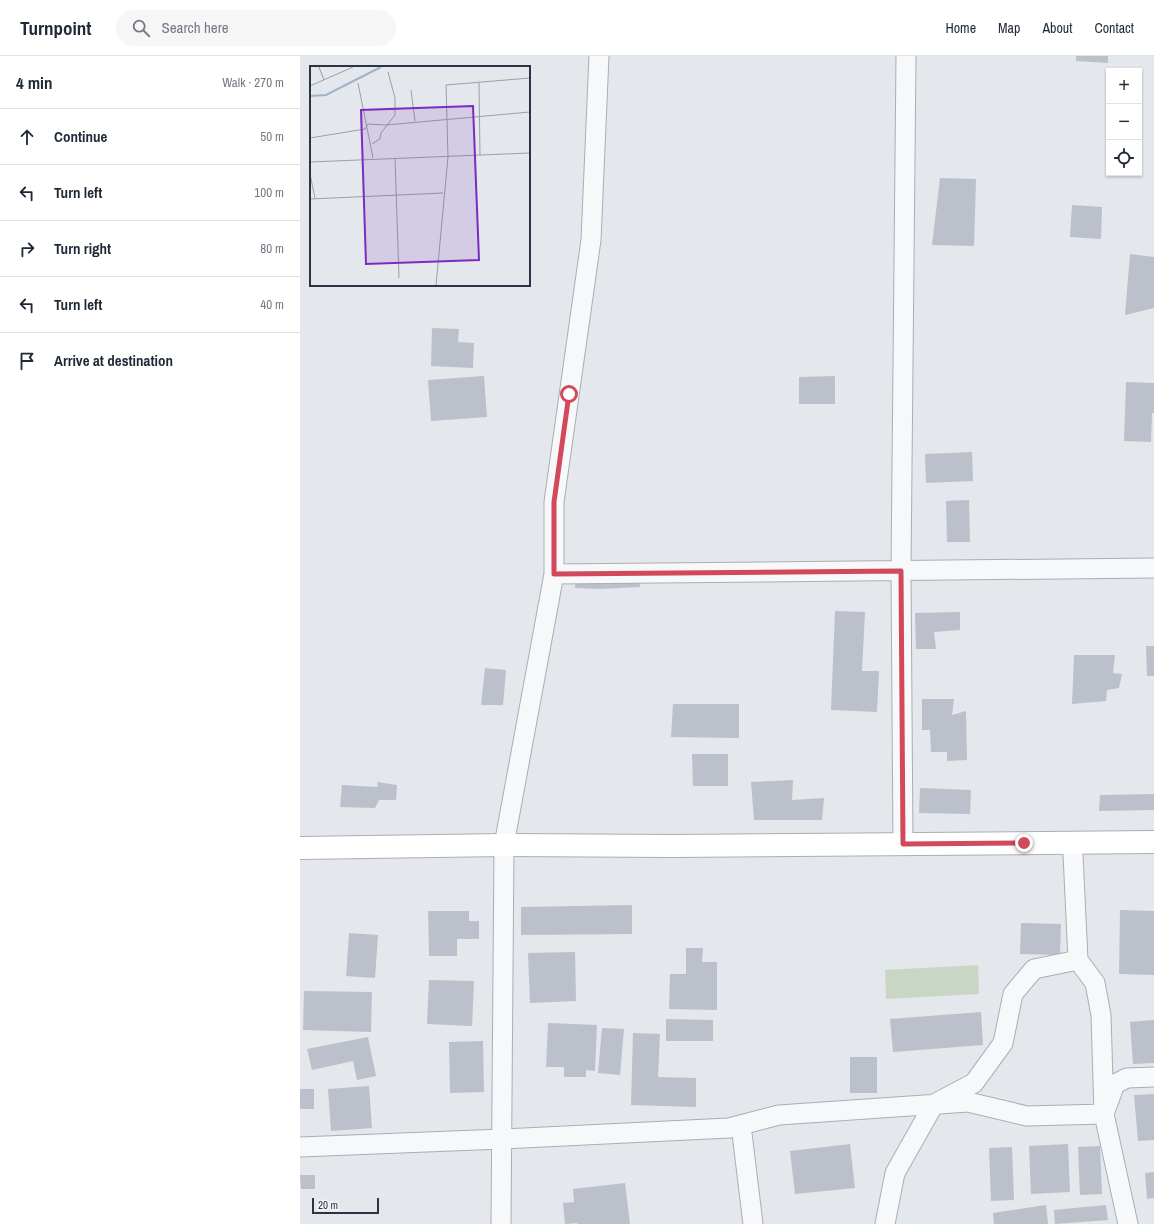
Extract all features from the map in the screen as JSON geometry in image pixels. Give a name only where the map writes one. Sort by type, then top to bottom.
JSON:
[{"type":"street","points":[[501,1224],[504,845],[554,574],[554,502],[591,240],[599,56]]},
{"type":"street","points":[[903,844],[901,571],[906,56]]},
{"type":"street","points":[[554,574],[1154,568]]},
{"type":"street","points":[[300,848],[504,845],[673,846],[1154,842]]},
{"type":"street","points":[[1073,854],[1078,960],[1096,984],[1101,1015],[1104,1114],[1128,1224]]},
{"type":"street","points":[[885,1224],[895,1173],[934,1104],[974,1083],[1003,1043],[1013,994],[1034,969],[1078,960]]},
{"type":"street","points":[[1104,1114],[1115,1084],[1127,1078],[1154,1076]]},
{"type":"street","points":[[300,1147],[729,1128],[780,1115],[968,1102],[1028,1116],[1104,1114]]},
{"type":"street","points":[[741,1125],[753,1224]]},
{"type":"green space","points":[[978,965],[979,994],[886,999],[885,970]]},
{"type":"building","points":[[1076,56],[1108,56],[1108,63],[1076,61]]},
{"type":"building","points":[[940,178],[976,179],[974,246],[932,245]]},
{"type":"building","points":[[1072,205],[1102,207],[1101,239],[1070,237]]},
{"type":"building","points":[[1130,254],[1154,257],[1154,308],[1125,315]]},
{"type":"building","points":[[432,328],[459,329],[458,342],[474,343],[473,368],[431,366]]},
{"type":"building","points":[[484,376],[487,417],[431,421],[428,380]]},
{"type":"building","points":[[835,376],[835,404],[799,404],[799,377]]},
{"type":"building","points":[[1126,382],[1154,383],[1154,413],[1152,413],[1151,442],[1124,441]]},
{"type":"building","points":[[972,452],[973,481],[926,483],[925,454]]},
{"type":"building","points":[[969,500],[970,542],[947,542],[946,501]]},
{"type":"building","points":[[622,563],[622,571],[639,570],[640,587],[599,589],[575,588],[576,574],[599,567]]},
{"type":"building","points":[[835,611],[865,612],[862,671],[879,671],[877,712],[831,710]]},
{"type":"building","points":[[960,612],[960,630],[934,632],[936,649],[916,649],[915,613]]},
{"type":"building","points":[[1146,646],[1154,646],[1154,676],[1147,676]]},
{"type":"building","points":[[1074,655],[1115,655],[1113,673],[1122,674],[1119,688],[1107,690],[1106,701],[1072,704]]},
{"type":"building","points":[[485,668],[506,670],[503,705],[481,705]]},
{"type":"building","points":[[922,699],[954,699],[952,715],[966,711],[967,760],[947,761],[947,752],[931,752],[930,730],[922,730]]},
{"type":"building","points":[[673,704],[739,704],[739,738],[671,737]]},
{"type":"building","points":[[692,754],[728,754],[728,786],[693,786]]},
{"type":"building","points":[[793,780],[792,800],[824,798],[822,820],[754,820],[751,782]]},
{"type":"building","points":[[377,782],[397,785],[396,800],[379,800],[375,808],[340,807],[342,785],[378,787]]},
{"type":"building","points":[[920,788],[971,790],[970,814],[919,813]]},
{"type":"building","points":[[1154,794],[1154,810],[1099,811],[1100,795]]},
{"type":"building","points":[[632,905],[632,934],[521,935],[521,907]]},
{"type":"building","points":[[1120,910],[1154,911],[1154,975],[1119,974]]},
{"type":"building","points":[[428,911],[469,911],[469,921],[479,921],[479,939],[457,939],[457,956],[429,956]]},
{"type":"building","points":[[1021,923],[1061,924],[1060,955],[1020,954]]},
{"type":"building","points":[[349,933],[378,935],[375,978],[346,976]]},
{"type":"building","points":[[686,948],[703,948],[702,962],[717,962],[717,1010],[669,1009],[670,974],[686,974]]},
{"type":"building","points":[[575,952],[576,1001],[530,1003],[528,953]]},
{"type":"building","points":[[429,980],[474,981],[472,1026],[427,1024]]},
{"type":"building","points":[[304,991],[372,992],[371,1032],[303,1030]]},
{"type":"building","points":[[981,1012],[983,1045],[893,1052],[890,1019]]},
{"type":"building","points":[[666,1019],[713,1020],[713,1041],[666,1041]]},
{"type":"building","points":[[1154,1020],[1154,1063],[1133,1064],[1130,1022]]},
{"type":"building","points":[[548,1023],[597,1025],[595,1071],[586,1070],[586,1077],[564,1077],[564,1067],[546,1067]]},
{"type":"building","points":[[602,1028],[624,1029],[620,1075],[598,1073]]},
{"type":"building","points":[[633,1033],[660,1034],[658,1077],[696,1078],[696,1107],[631,1105]]},
{"type":"building","points":[[368,1037],[376,1076],[357,1080],[353,1061],[312,1070],[307,1049]]},
{"type":"building","points":[[483,1041],[484,1092],[450,1093],[449,1042]]},
{"type":"building","points":[[850,1057],[877,1057],[877,1093],[850,1093]]},
{"type":"building","points":[[369,1086],[372,1128],[331,1131],[328,1089]]},
{"type":"building","points":[[300,1089],[314,1089],[314,1109],[300,1109]]},
{"type":"building","points":[[1154,1094],[1154,1140],[1138,1141],[1134,1095]]},
{"type":"building","points":[[850,1144],[855,1188],[795,1194],[790,1151]]},
{"type":"building","points":[[1068,1144],[1070,1192],[1031,1194],[1029,1146]]},
{"type":"building","points":[[1100,1146],[1102,1194],[1080,1195],[1078,1147]]},
{"type":"building","points":[[1012,1147],[1014,1200],[991,1201],[989,1148]]},
{"type":"building","points":[[1154,1172],[1154,1198],[1147,1199],[1145,1173]]},
{"type":"building","points":[[300,1175],[315,1175],[315,1189],[301,1189]]},
{"type":"building","points":[[625,1183],[630,1224],[565,1224],[563,1203],[574,1202],[573,1189]]},
{"type":"building","points":[[1046,1205],[1048,1224],[994,1224],[993,1213]]},
{"type":"building","points":[[1106,1205],[1108,1220],[1055,1224],[1054,1210]]},
{"type":"route","points":[[569,394],[554,502],[554,574],[901,571],[903,844],[1024,843]]}]
